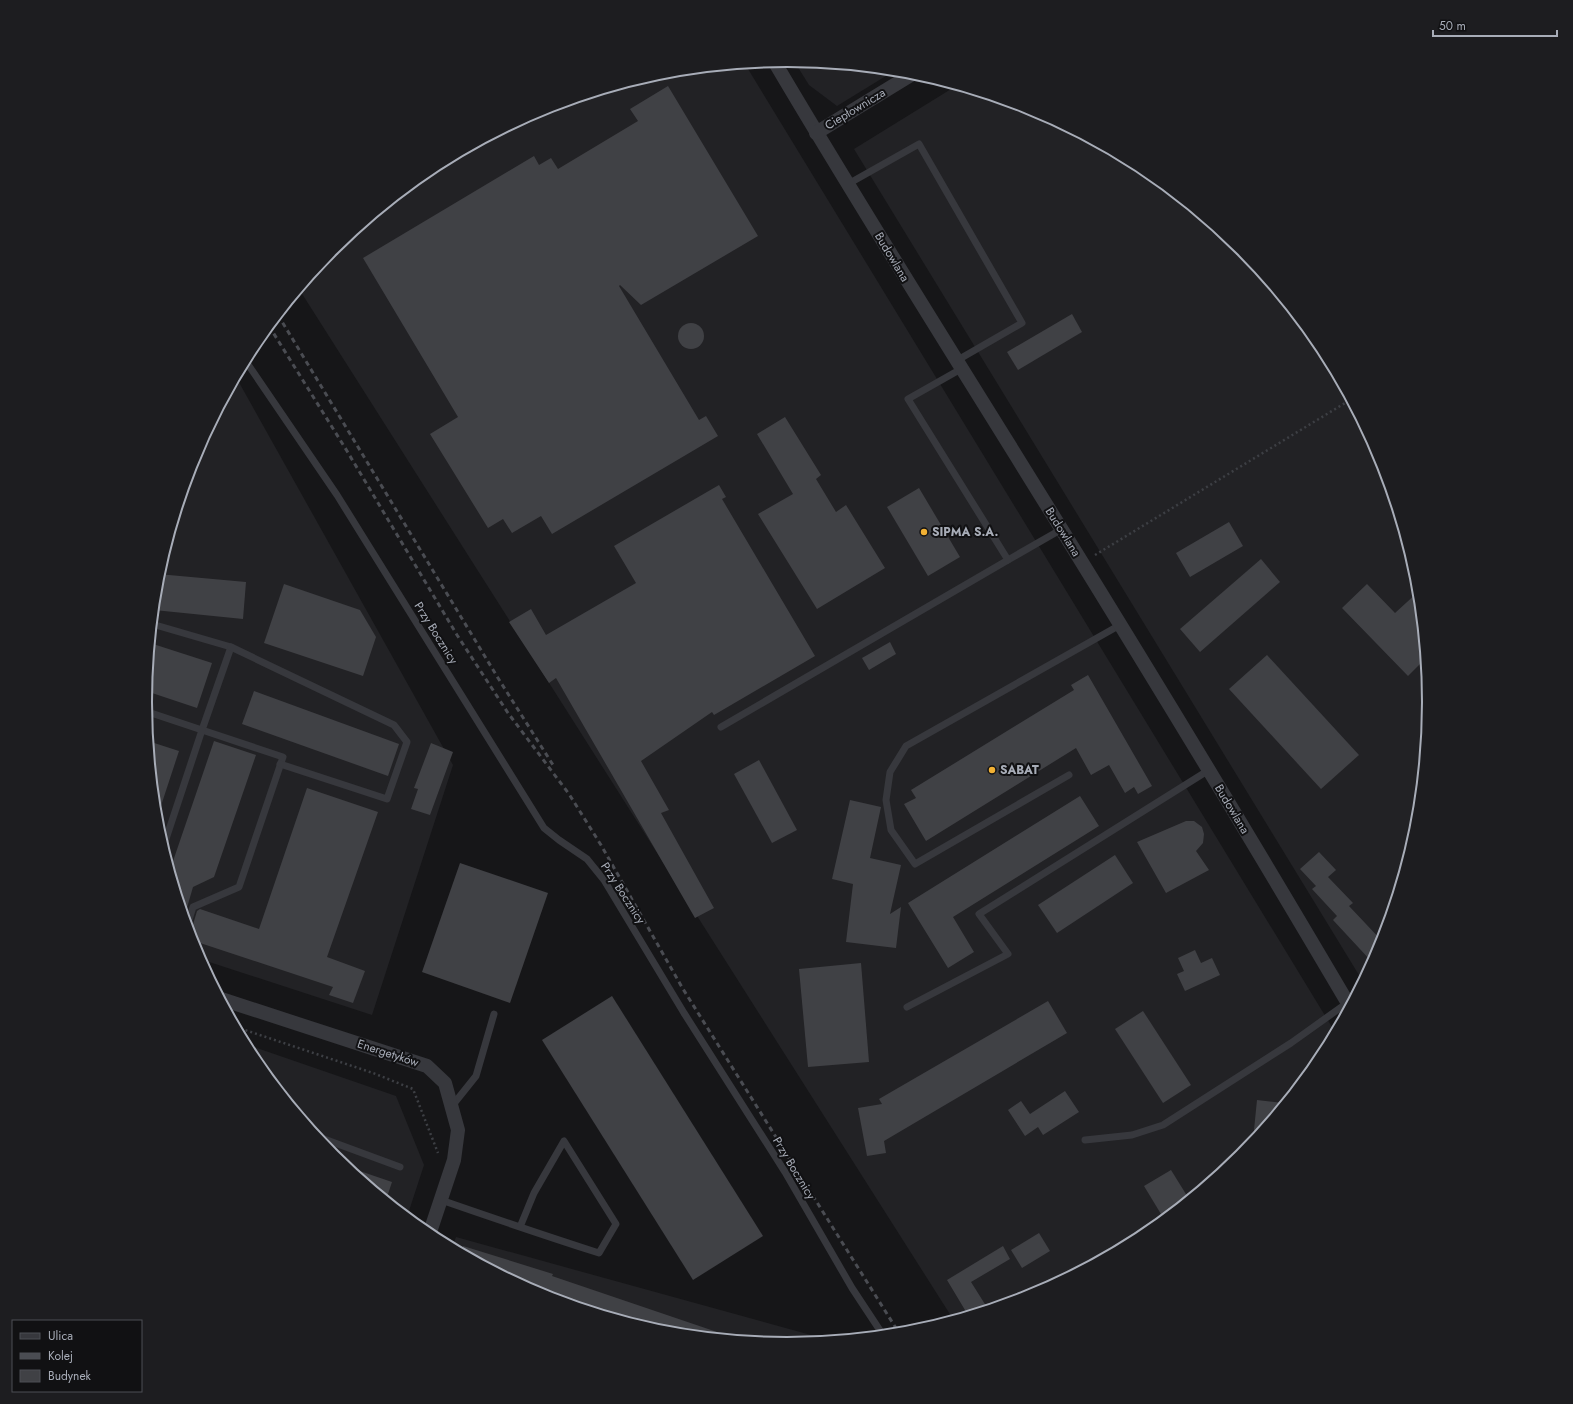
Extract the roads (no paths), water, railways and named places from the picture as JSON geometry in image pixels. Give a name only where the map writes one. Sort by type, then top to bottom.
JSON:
[{"type":"street","name":"Budowlana","points":[[778,67],[816,133],[1062,529],[1209,770],[1346,1001]]},
{"type":"street","name":"Ciepłownicza","points":[[816,133],[905,78]]},
{"type":"street","name":"Energetyków","points":[[227,1001],[427,1066],[445,1083],[458,1130],[454,1160],[431,1228]]},
{"type":"lane","points":[[848,184],[919,144],[1022,323],[908,400],[1008,560]]},
{"type":"lane","name":"Przy Bocznicy","points":[[249,365],[336,495],[544,828],[587,859],[604,880],[684,1013],[785,1172],[852,1288],[880,1330]]},
{"type":"lane","points":[[721,727],[1062,529]]},
{"type":"lane","points":[[156,625],[231,647],[394,725],[407,742],[387,800],[280,764]]},
{"type":"lane","points":[[1069,775],[916,864],[891,830],[886,800],[890,772],[906,746],[1120,625]]},
{"type":"lane","points":[[167,837],[231,647]]},
{"type":"lane","points":[[152,713],[283,757],[239,887],[193,907],[190,918]]},
{"type":"lane","points":[[907,1007],[1008,954],[979,914],[1209,770]]},
{"type":"lane","points":[[1085,1140],[1132,1136],[1163,1125],[1291,1043],[1343,1008]]},
{"type":"lane","points":[[452,1106],[476,1076],[494,1014]]},
{"type":"lane","points":[[327,1140],[400,1167]]},
{"type":"lane","points":[[441,1200],[520,1227],[599,1252],[616,1224],[564,1141],[534,1193],[520,1227]]},
{"type":"railway","points":[[280,319],[498,678],[553,765]]},
{"type":"railway","points":[[272,331],[347,451],[457,635],[508,713],[569,794],[601,845],[683,989],[896,1327]]},
{"type":"place","name":"SIPMA S.A.","points":[[924,532]]},
{"type":"place","name":"SABAT","points":[[992,770]]}]
